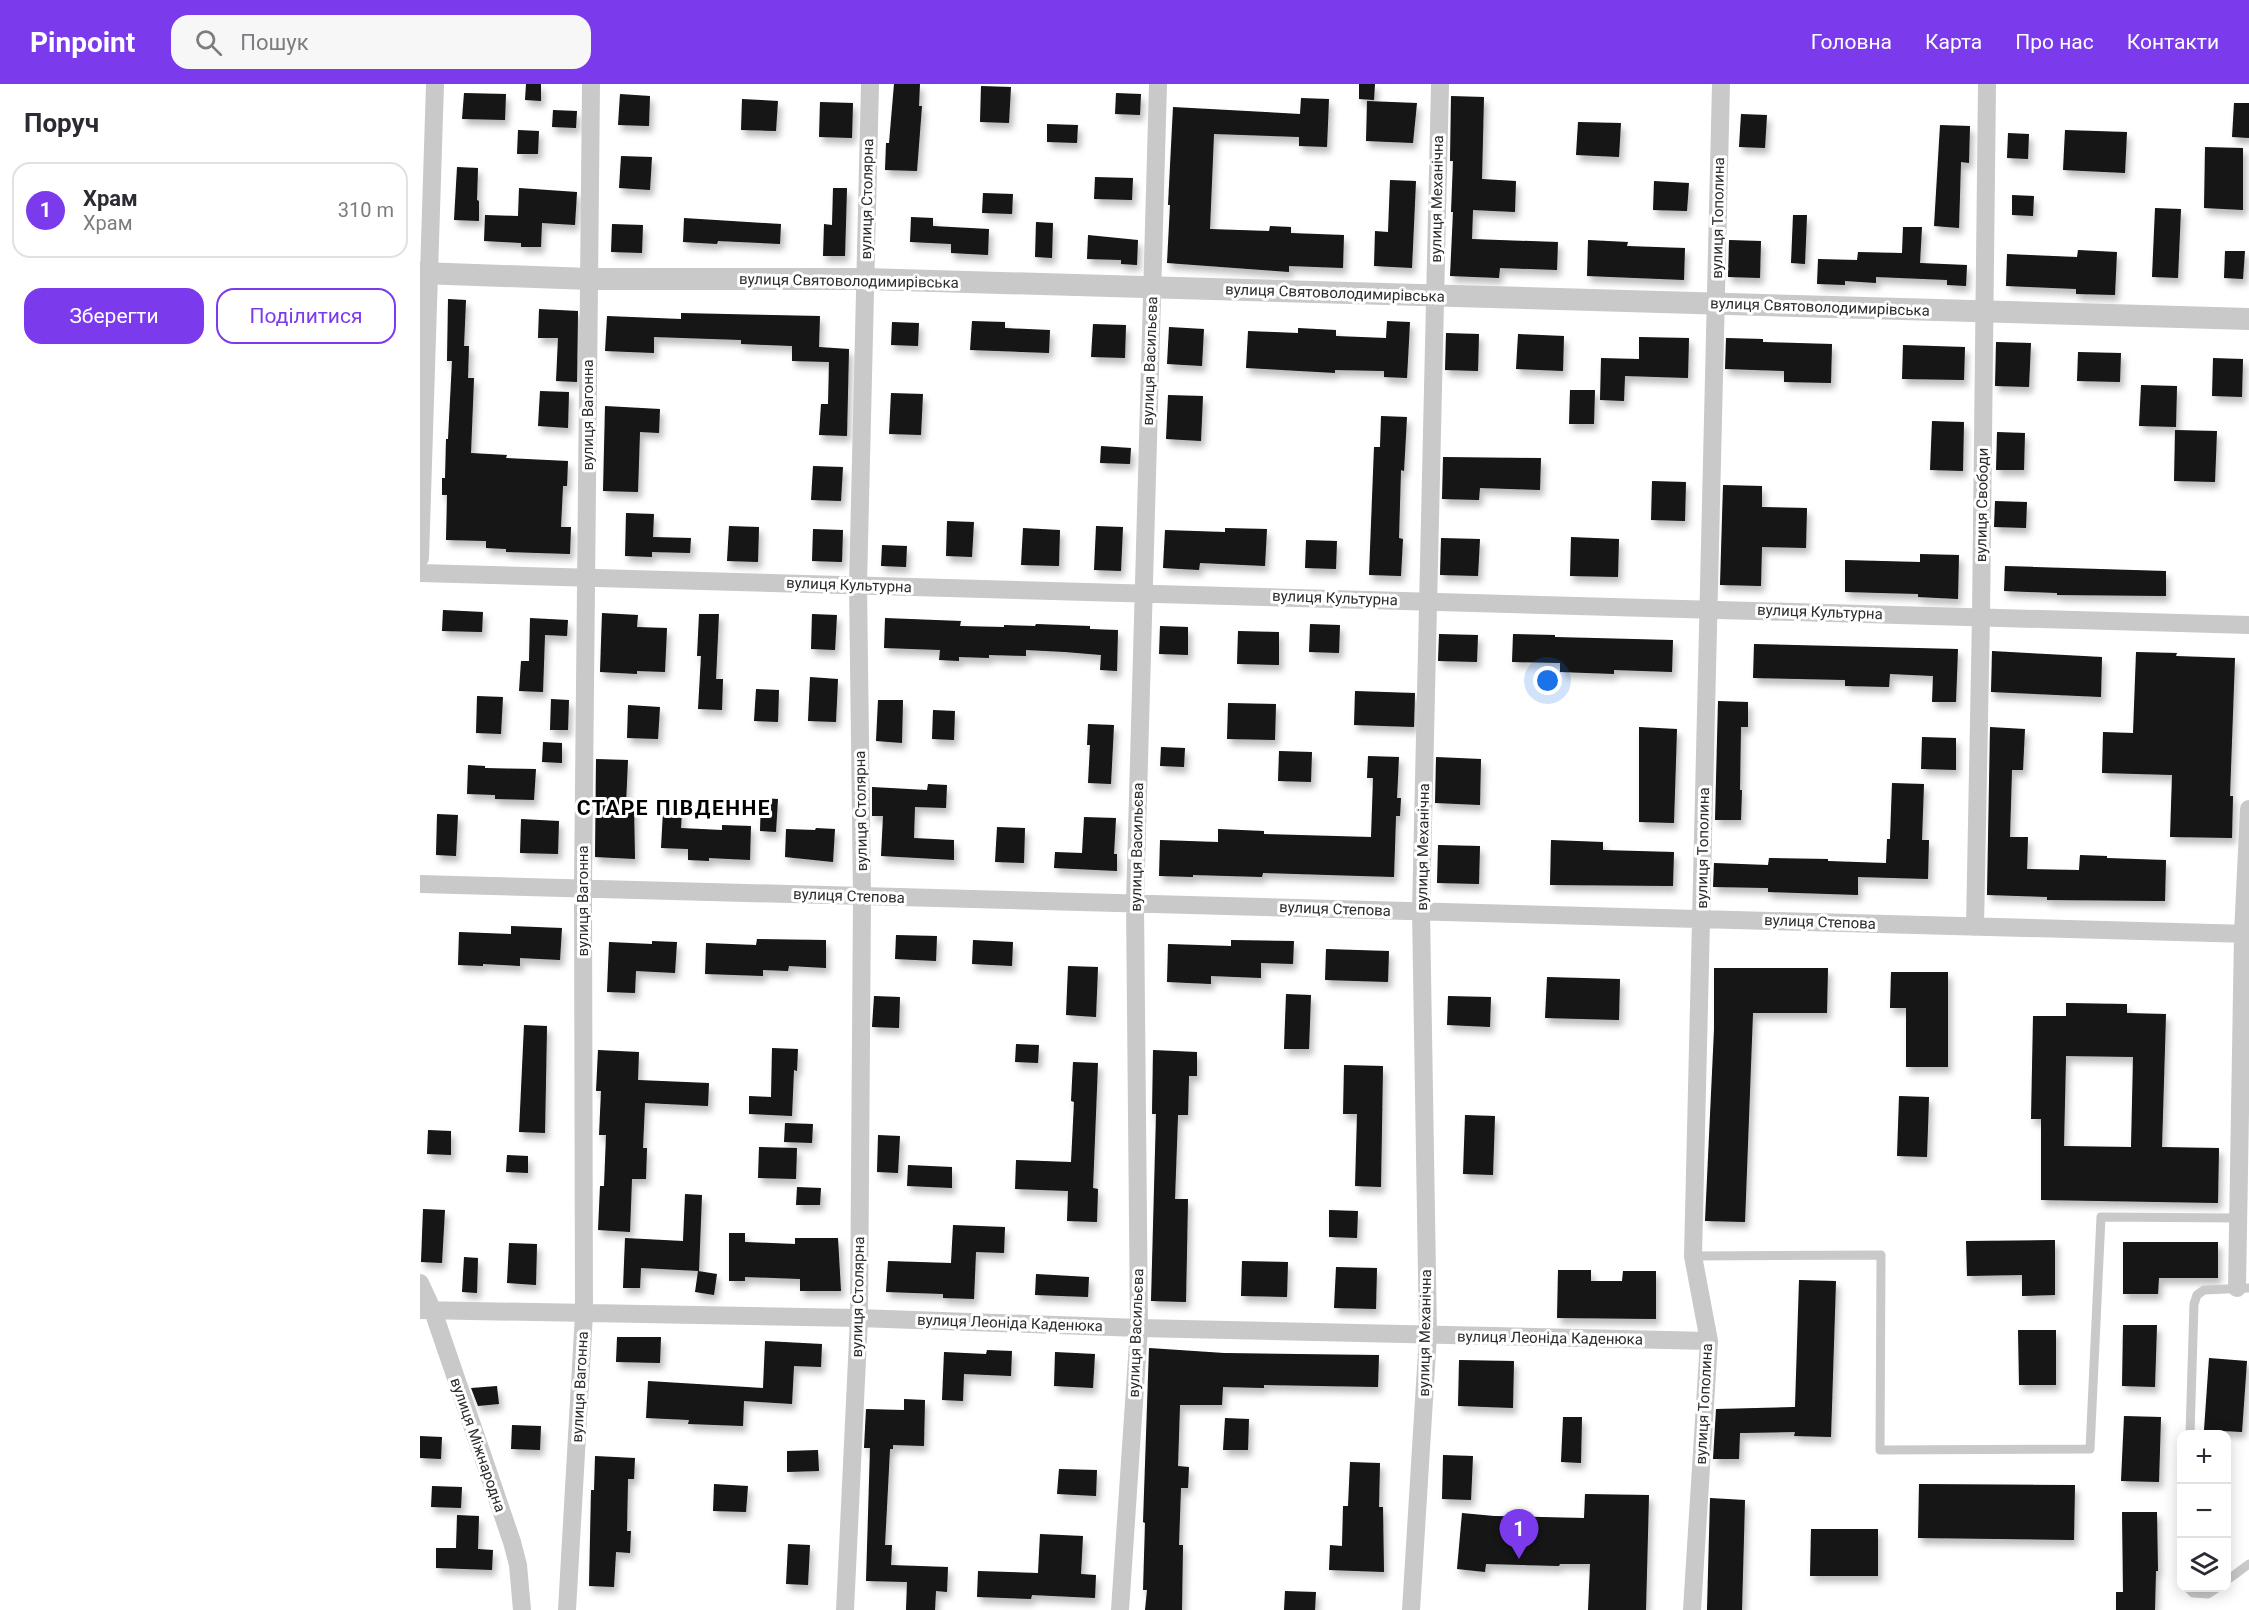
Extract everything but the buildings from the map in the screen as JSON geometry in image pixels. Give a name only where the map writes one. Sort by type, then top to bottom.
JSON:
[{"type":"street","points":[[420,558],[425,273],[435,84]]},
{"type":"street","name":"вулиця Вагонна","points":[[567,1610],[584,1314],[583,888],[591,84]]},
{"type":"street","name":"вулиця Столярна","points":[[845,1610],[860,1318],[862,897],[858,585],[870,84]]},
{"type":"street","name":"вулиця Васильєва","points":[[1120,1610],[1139,1328],[1135,903],[1158,84]]},
{"type":"street","name":"вулиця Механічна","points":[[1411,1610],[1428,1335],[1421,911],[1440,84]]},
{"type":"street","name":"вулиця Тополина","points":[[1692,1610],[1709,1341],[1693,1256],[1721,84]]},
{"type":"street","name":"вулиця Свободи","points":[[1975,927],[1987,84]]},
{"type":"street","name":"вулиця Святоволодимирівська","points":[[425,273],[590,279],[865,279],[2249,319]]},
{"type":"street","name":"вулиця Культурна","points":[[420,573],[2249,625]]},
{"type":"street","points":[[2243,1288],[2237,1218],[2249,809]]},
{"type":"street","name":"вулиця Степова","points":[[420,884],[2246,934]]},
{"type":"street","name":"вулиця Міжнародна","points":[[420,1283],[426,1311],[512,1542],[518,1565],[522,1610]]},
{"type":"street","name":"вулиця Леоніда Каденюка","points":[[426,1311],[860,1318],[1139,1328],[1709,1341]]},
{"type":"lane","points":[[1693,1256],[1881,1255],[1880,1450],[2090,1449],[2101,1216],[2237,1218]]},
{"type":"lane","points":[[2190,1430],[2194,1304],[2197,1295],[2204,1290],[2243,1288]]},
{"type":"lane","points":[[2231,1577],[2249,1564]]},
{"type":"lane","points":[[2192,1592],[2208,1594],[2211,1592]]},
{"type":"place","name":"Храм","points":[[1519,1559]]},
{"type":"district","name":"СТАРЕ ПІВДЕННЕ","points":[[674,808]]}]
